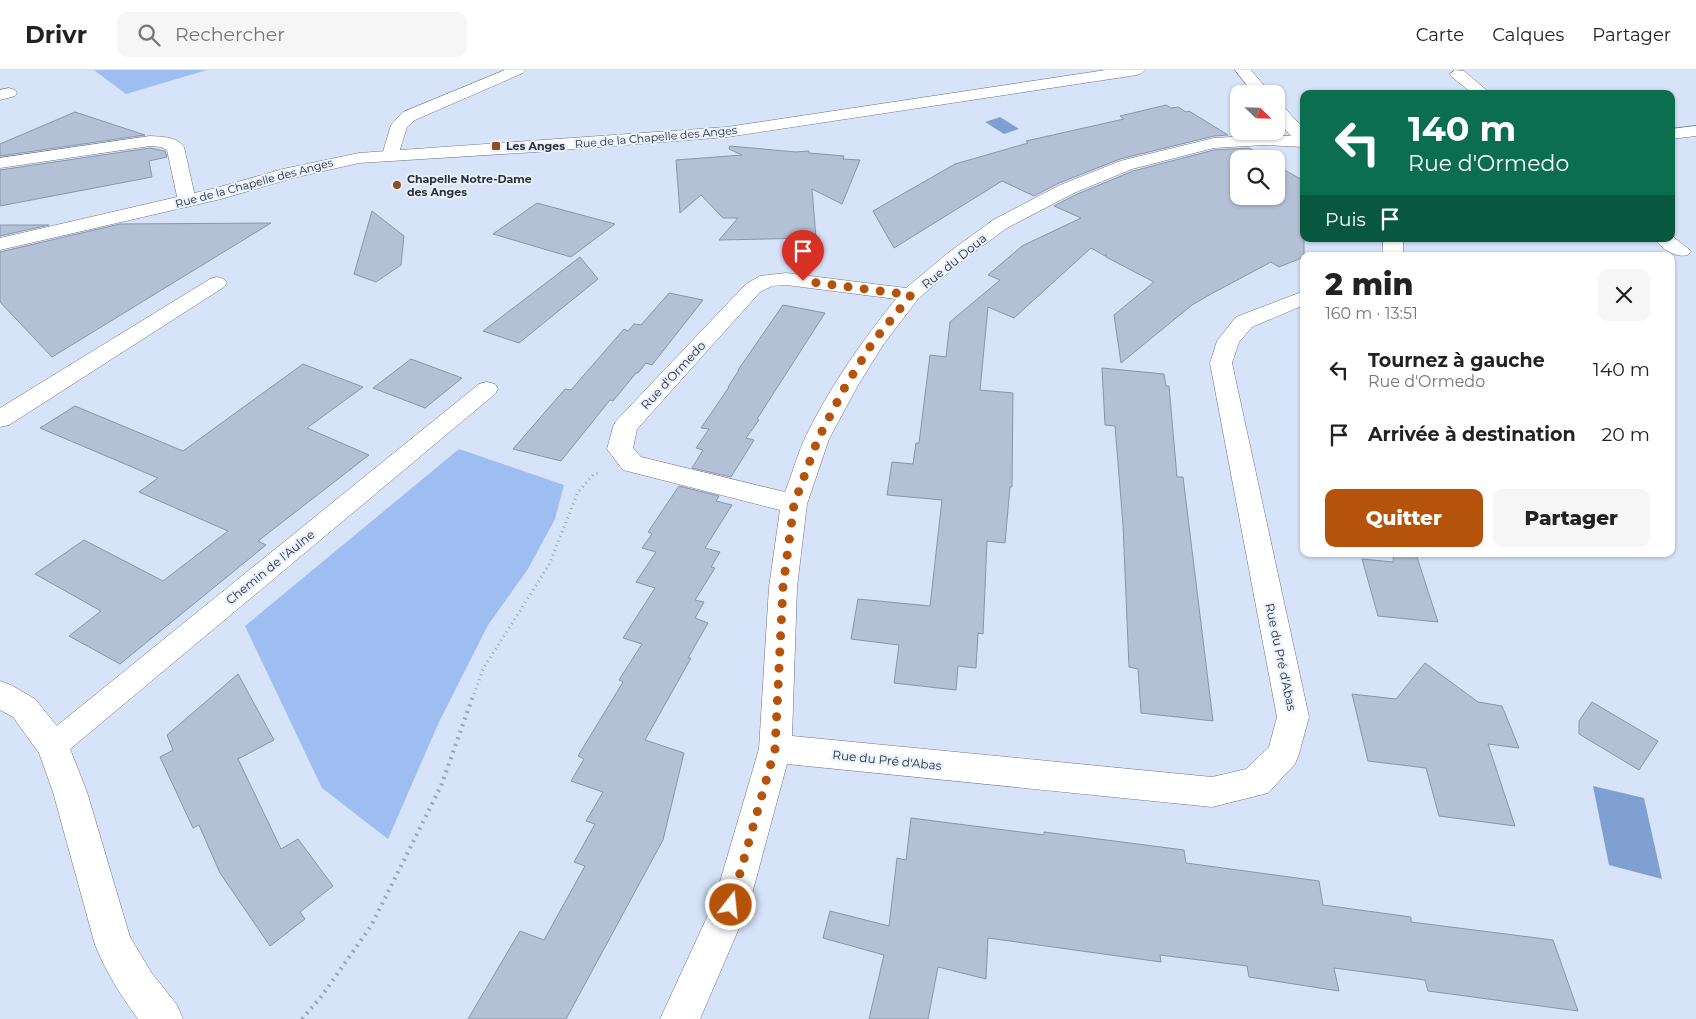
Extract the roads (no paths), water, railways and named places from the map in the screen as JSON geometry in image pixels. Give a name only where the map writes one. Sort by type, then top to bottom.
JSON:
[{"type":"street","points":[[391,155],[399,125],[409,116],[518,70]]},
{"type":"street","name":"Rue de la Chapelle des Anges","points":[[0,244],[187,201],[324,165],[359,158],[536,147],[727,132],[1137,70]]},
{"type":"street","points":[[1243,70],[1256,85]]},
{"type":"street","points":[[1458,74],[1478,90]]},
{"type":"street","points":[[1285,119],[1300,136]]},
{"type":"street","points":[[1675,134],[1696,131]]},
{"type":"street","name":"Rue du Doua","points":[[680,1019],[731,905],[775,749],[783,587],[794,504],[818,439],[845,387],[873,342],[911,295],[954,257],[1000,224],[1067,189],[1126,164],[1214,143],[1264,140],[1300,141]]},
{"type":"street","points":[[0,163],[150,141],[165,142],[176,147],[187,201]]},
{"type":"street","points":[[1669,242],[1681,251]]},
{"type":"street","name":"Rue d'Ormedo","points":[[794,504],[632,464],[620,449],[625,428],[754,288],[767,280],[786,279],[911,295]]},
{"type":"street","points":[[0,419],[217,283]]},
{"type":"street","name":"Rue du Pré d'Abas","points":[[775,749],[1212,792],[1256,782],[1284,754],[1294,717],[1221,363],[1228,341],[1244,322],[1300,299]]},
{"type":"street","points":[[0,694],[24,708],[53,746],[70,792],[114,945],[137,986],[163,1019]]},
{"type":"lane","name":"Chemin de l'Aulne","points":[[53,746],[487,389]]},
{"type":"place","name":"Les Anges","points":[[496,146]]},
{"type":"place","name":"Chapelle Notre-Dame des Anges","points":[[397,185]]}]
